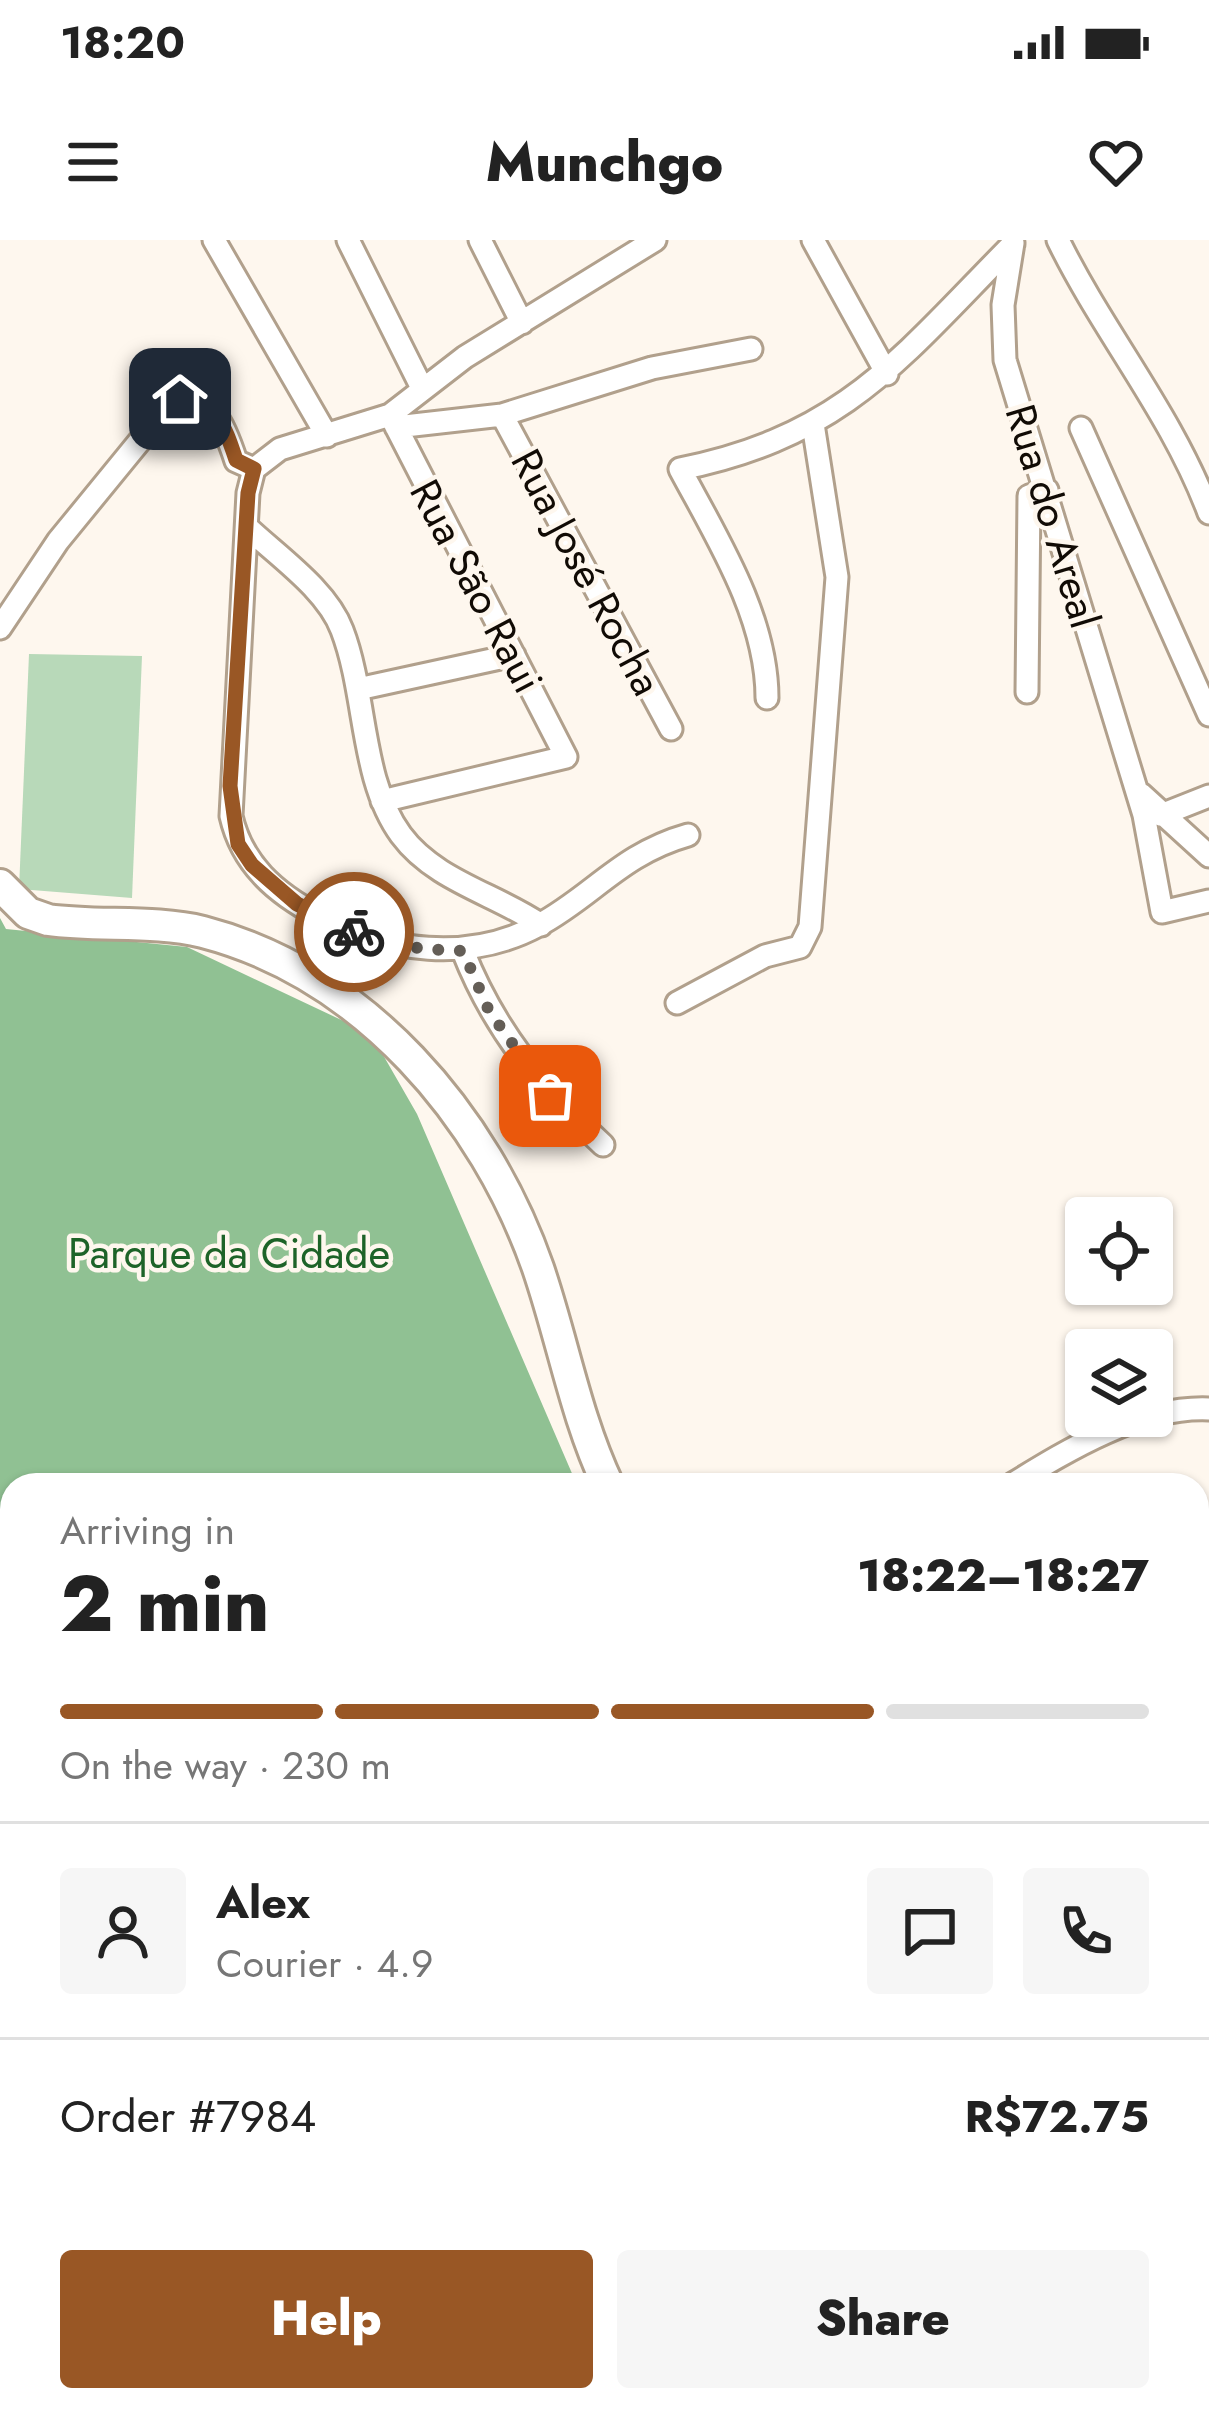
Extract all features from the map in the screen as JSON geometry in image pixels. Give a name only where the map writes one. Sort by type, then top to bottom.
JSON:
[{"type":"street","points":[[348,240],[422,388]]},
{"type":"street","points":[[479,240],[522,323]]},
{"type":"street","points":[[393,421],[422,388],[655,240]]},
{"type":"street","points":[[812,240],[887,374]]},
{"type":"street","points":[[1058,240],[1095,311],[1176,432],[1209,513]]},
{"type":"street","points":[[215,241],[327,436]]},
{"type":"street","points":[[767,698],[760,647],[731,565],[680,469],[772,444],[813,424],[887,374],[1014,241]]},
{"type":"street","name":"Rua do Areal","points":[[1014,241],[1003,305],[1005,360],[1155,853],[1162,912],[1209,901]]},
{"type":"street","points":[[688,835],[609,873],[541,925],[463,951],[380,940],[338,926],[274,887],[238,844],[230,786],[254,469],[280,449],[327,436],[393,421],[502,415],[652,368],[751,349]]},
{"type":"street","points":[[0,628],[58,541],[170,404],[180,399],[205,404],[223,424],[236,460],[254,469]]},
{"type":"street","name":"Rua José Rocha","points":[[502,415],[671,729]]},
{"type":"street","name":"Rua São Raui","points":[[382,801],[566,757],[393,421]]},
{"type":"street","points":[[677,1003],[765,956],[800,947],[810,927],[837,577],[813,424]]},
{"type":"street","points":[[1081,428],[1209,716]]},
{"type":"street","points":[[1027,692],[1029,496],[1047,490]]},
{"type":"street","points":[[248,529],[334,615],[358,689],[382,801],[402,837],[463,884],[541,925]]},
{"type":"street","points":[[358,689],[514,655]]},
{"type":"street","points":[[1133,785],[1209,856]]},
{"type":"street","points":[[1161,815],[1209,796]]},
{"type":"street","points":[[0,885],[28,913],[48,920],[195,930],[223,938],[332,992],[402,1048],[506,1186],[539,1270],[585,1436],[602,1473]]},
{"type":"street","points":[[463,951],[489,1011],[512,1046],[550,1096],[603,1145]]},
{"type":"street","points":[[1031,1473],[1066,1452],[1145,1419],[1209,1409]]},
{"type":"green space","points":[[29,654],[142,656],[132,898],[19,889]]},
{"type":"green space","name":"Parque da Cidade","points":[[0,918],[6,929],[187,947],[371,1034],[417,1114],[572,1473],[0,1473]]},
{"type":"way so far","points":[[354,932],[422,949],[463,951],[489,1011],[550,1096]]},
{"type":"route","points":[[180,399],[194,399],[215,412],[236,460],[254,469],[248,493],[230,786],[238,844],[274,887],[354,932]]}]
